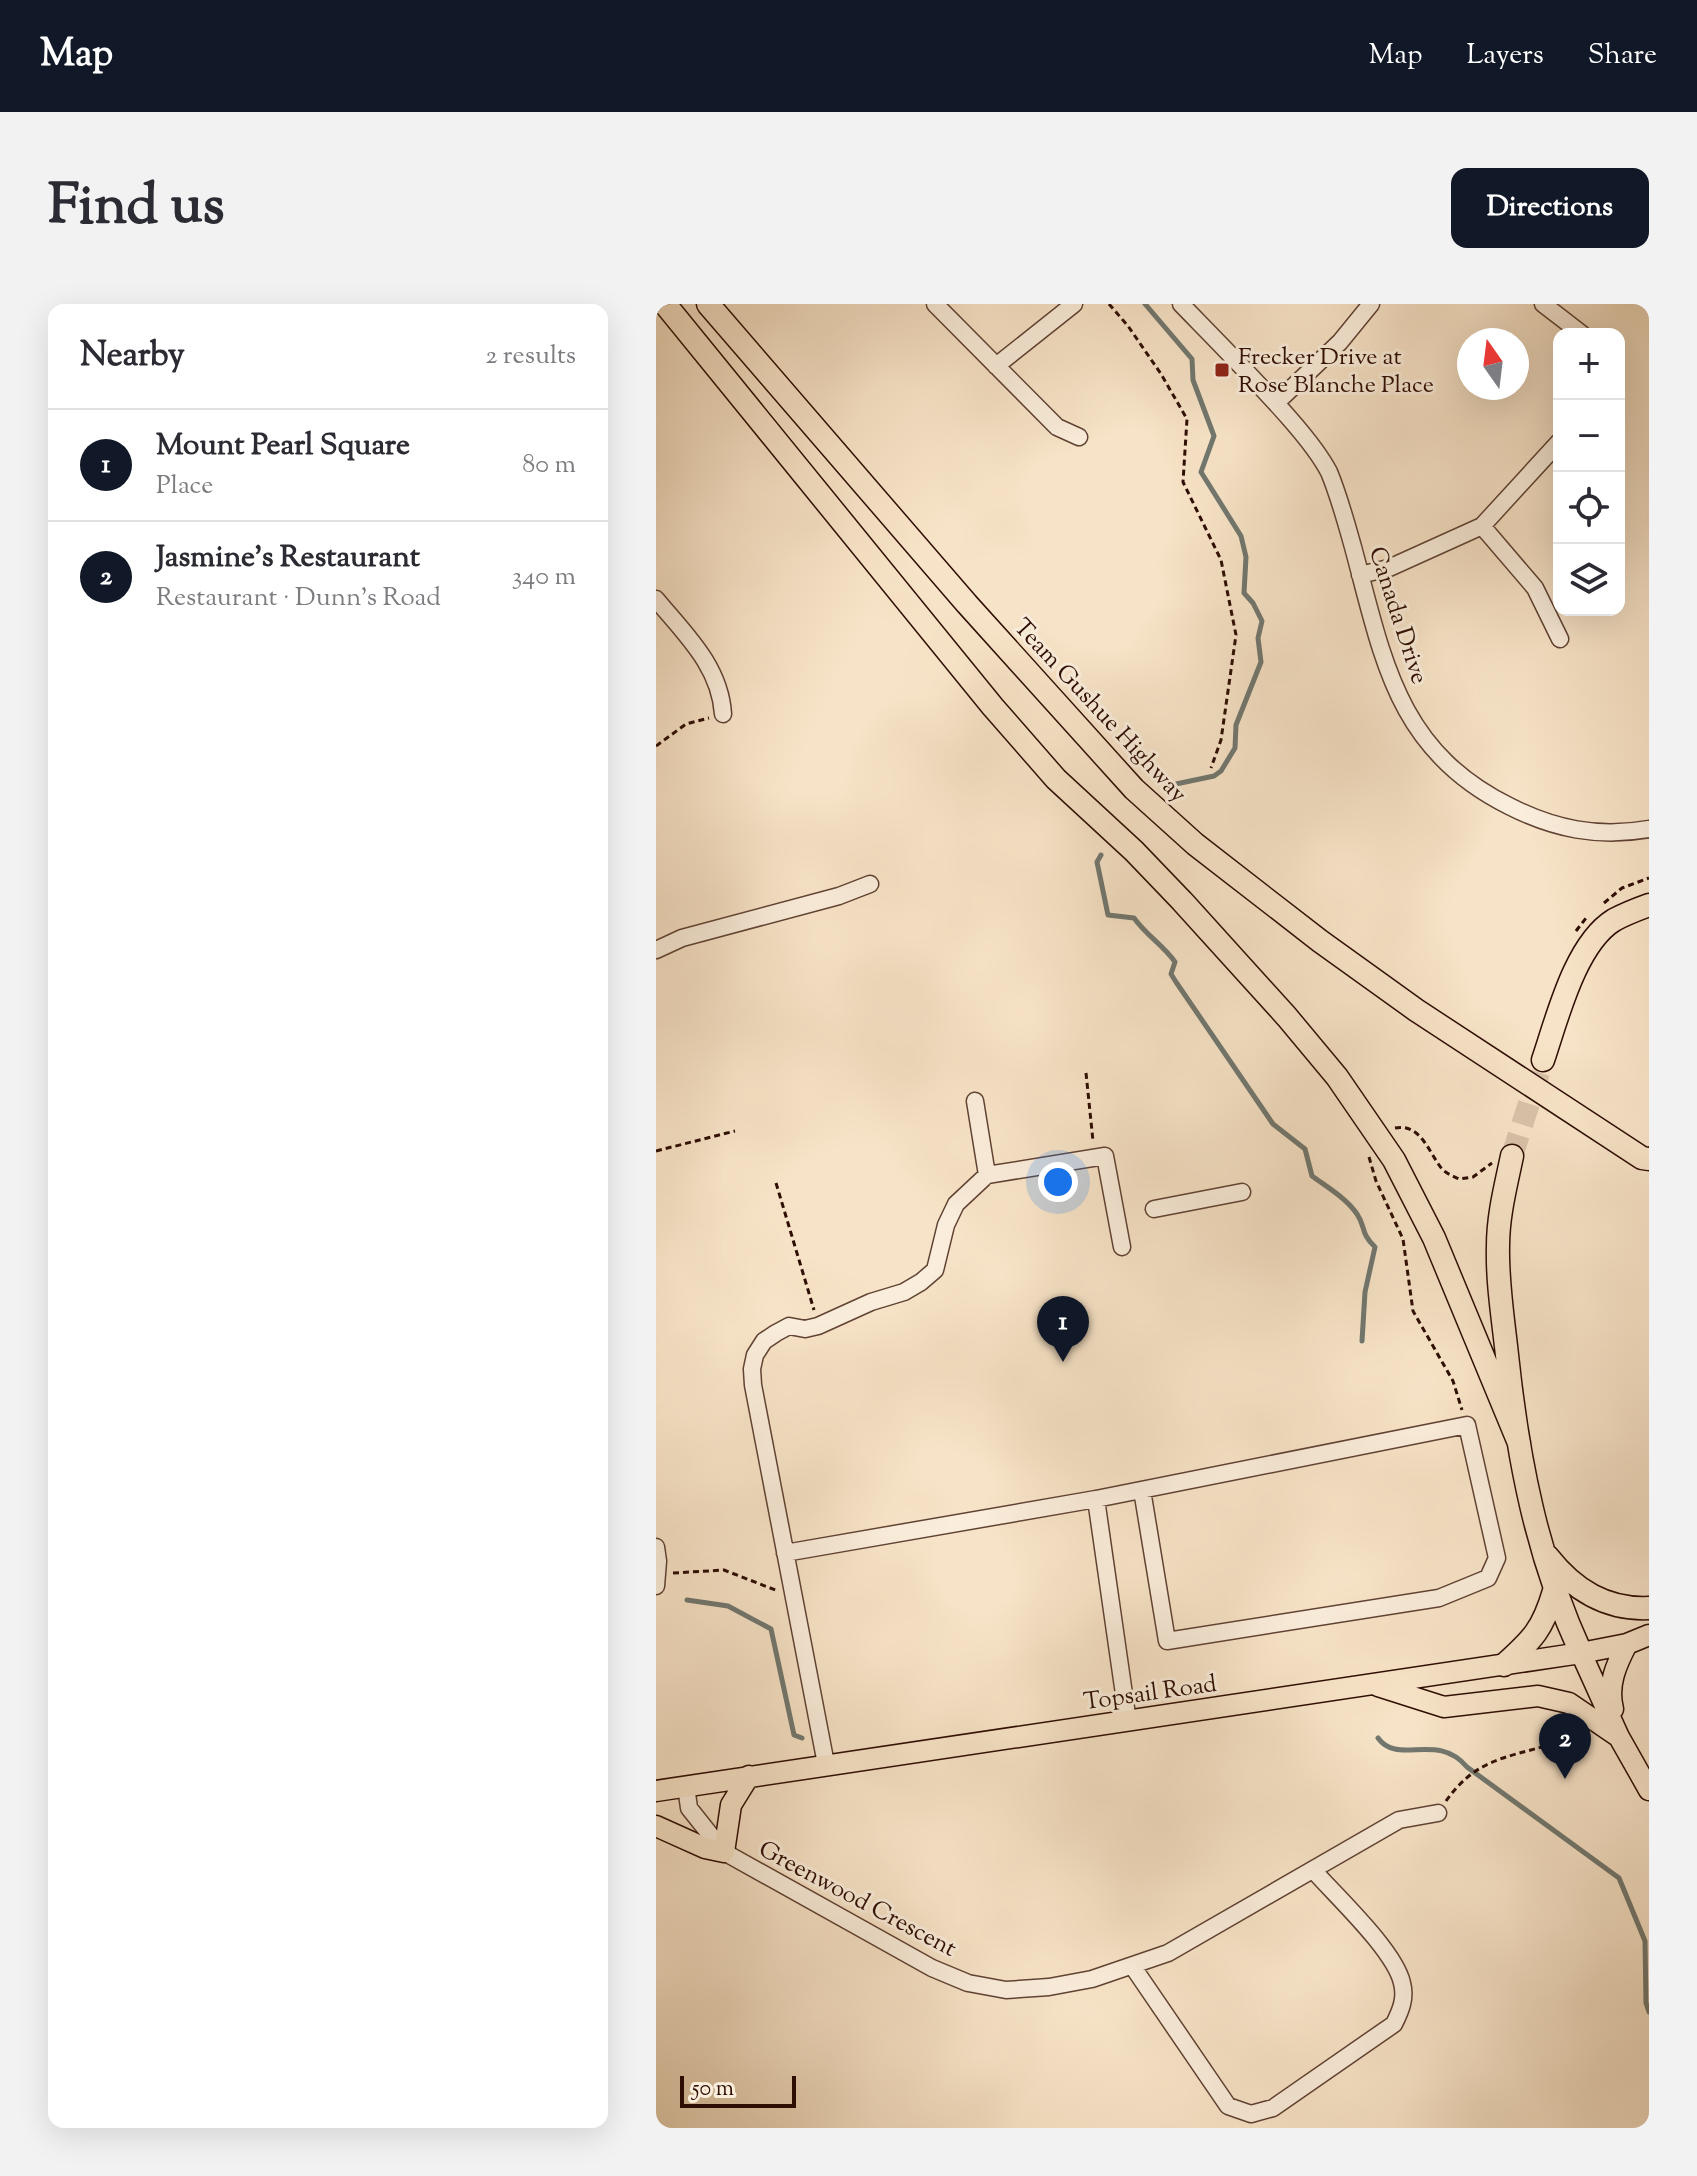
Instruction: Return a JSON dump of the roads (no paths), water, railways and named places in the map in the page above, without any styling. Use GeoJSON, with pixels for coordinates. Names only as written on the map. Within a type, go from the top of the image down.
{"type":"FeatureCollection","features":[{"type":"Feature","properties":{"kind":"highway"},"geometry":{"type":"LineString","coordinates":[[665,304],[993,707],[1056,779],[1134,851],[1287,1017],[1337,1077],[1394,1160],[1434,1238],[1519,1443]]}},
{"type":"Feature","properties":{"kind":"highway","name":"Team Gushue Highway"},"geometry":{"type":"LineString","coordinates":[[708,304],[904,532],[1134,789],[1195,844],[1320,941],[1416,1010],[1646,1158]]}},
{"type":"Feature","properties":{"kind":"highway"},"geometry":{"type":"LineString","coordinates":[[1543,1060],[1566,993],[1590,945],[1612,922],[1649,905]]}},
{"type":"Feature","properties":{"kind":"highway"},"geometry":{"type":"LineString","coordinates":[[1507,1156],[1498,1244],[1501,1308],[1519,1443],[1540,1547],[1554,1591],[1581,1653]]}},
{"type":"Feature","properties":{"kind":"highway"},"geometry":{"type":"LineString","coordinates":[[1540,1547],[1563,1576],[1583,1592],[1613,1605],[1649,1608]]}},
{"type":"Feature","properties":{"kind":"highway"},"geometry":{"type":"LineString","coordinates":[[1504,1665],[1534,1637],[1548,1615],[1554,1591]]}},
{"type":"Feature","properties":{"kind":"main road","name":"Topsail Road"},"geometry":{"type":"LineString","coordinates":[[656,1791],[1581,1653],[1627,1644],[1649,1635]]}},
{"type":"Feature","properties":{"kind":"main road"},"geometry":{"type":"LineString","coordinates":[[1619,1737],[1610,1699],[1612,1678],[1627,1644]]}},
{"type":"Feature","properties":{"kind":"main road"},"geometry":{"type":"LineString","coordinates":[[1581,1653],[1619,1737],[1649,1790]]}},
{"type":"Feature","properties":{"kind":"main road"},"geometry":{"type":"LineString","coordinates":[[1374,1685],[1444,1707],[1538,1696],[1569,1703],[1619,1737]]}},
{"type":"Feature","properties":{"kind":"main road"},"geometry":{"type":"LineString","coordinates":[[656,1826],[705,1848],[724,1852],[731,1805],[749,1776]]}},
{"type":"Feature","properties":{"kind":"street"},"geometry":{"type":"LineString","coordinates":[[935,304],[1057,427],[1079,437]]}},
{"type":"Feature","properties":{"kind":"street"},"geometry":{"type":"LineString","coordinates":[[996,366],[1074,304]]}},
{"type":"Feature","properties":{"kind":"street","name":"Canada Drive"},"geometry":{"type":"LineString","coordinates":[[1181,304],[1276,403],[1308,440],[1328,471],[1383,658],[1406,713],[1444,763],[1483,794],[1535,820],[1582,832],[1649,829]]}},
{"type":"Feature","properties":{"kind":"street"},"geometry":{"type":"LineString","coordinates":[[1276,403],[1340,342],[1371,304]]}},
{"type":"Feature","properties":{"kind":"street"},"geometry":{"type":"LineString","coordinates":[[1543,304],[1574,328]]}},
{"type":"Feature","properties":{"kind":"street"},"geometry":{"type":"LineString","coordinates":[[1360,575],[1389,568],[1482,526],[1553,449]]}},
{"type":"Feature","properties":{"kind":"street"},"geometry":{"type":"LineString","coordinates":[[1482,526],[1535,588],[1560,639]]}},
{"type":"Feature","properties":{"kind":"street"},"geometry":{"type":"LineString","coordinates":[[656,599],[709,665],[719,690],[723,714]]}},
{"type":"Feature","properties":{"kind":"street"},"geometry":{"type":"LineString","coordinates":[[656,950],[682,938],[839,896],[870,884]]}},
{"type":"Feature","properties":{"kind":"street"},"geometry":{"type":"LineString","coordinates":[[975,1101],[987,1175]]}},
{"type":"Feature","properties":{"kind":"street"},"geometry":{"type":"LineString","coordinates":[[826,1764],[752,1378],[755,1355],[764,1341],[789,1326],[805,1329],[818,1326],[871,1302],[904,1292],[921,1282],[935,1270],[946,1225],[956,1204],[987,1175],[1105,1156],[1122,1247]]}},
{"type":"Feature","properties":{"kind":"street"},"geometry":{"type":"LineString","coordinates":[[1154,1209],[1242,1192]]}},
{"type":"Feature","properties":{"kind":"street"},"geometry":{"type":"LineString","coordinates":[[785,1553],[1096,1499],[1467,1425],[1497,1558],[1488,1578],[1439,1598],[1167,1641],[1142,1490]]}},
{"type":"Feature","properties":{"kind":"street"},"geometry":{"type":"LineString","coordinates":[[1096,1499],[1128,1722]]}},
{"type":"Feature","properties":{"kind":"street"},"geometry":{"type":"LineString","coordinates":[[656,1547],[656,1586]]}},
{"type":"Feature","properties":{"kind":"street","name":"Greenwood Crescent"},"geometry":{"type":"LineString","coordinates":[[686,1786],[689,1808],[724,1852],[932,1968],[968,1983],[1006,1990],[1049,1987],[1092,1979],[1168,1953],[1399,1820],[1438,1813]]}},
{"type":"Feature","properties":{"kind":"street"},"geometry":{"type":"LineString","coordinates":[[1133,1967],[1228,2106],[1251,2114],[1273,2108],[1394,2024],[1403,2006],[1403,1985],[1396,1964],[1314,1871]]}},
{"type":"Feature","properties":{"kind":"waterway"},"geometry":{"type":"LineString","coordinates":[[1145,304],[1192,359],[1193,380],[1214,436],[1201,472],[1241,536],[1246,557],[1244,593],[1262,621],[1258,638],[1261,662],[1236,725],[1235,748],[1221,771],[1214,776],[1176,784]]}},
{"type":"Feature","properties":{"kind":"waterway"},"geometry":{"type":"LineString","coordinates":[[1101,855],[1097,862],[1108,915],[1134,918],[1175,962],[1171,974],[1273,1124],[1305,1149],[1312,1176],[1342,1198],[1360,1219],[1367,1238],[1375,1247],[1365,1292],[1362,1341]]}},
{"type":"Feature","properties":{"kind":"waterway"},"geometry":{"type":"LineString","coordinates":[[687,1600],[728,1606],[771,1629],[794,1735],[802,1738]]}},
{"type":"Feature","properties":{"kind":"waterway"},"geometry":{"type":"LineString","coordinates":[[1378,1738],[1386,1746],[1396,1749],[1431,1749],[1455,1757],[1619,1878],[1645,1941],[1646,2003],[1649,2012]]}},
{"type":"Feature","properties":{"kind":"tunnel"},"geometry":{"type":"LineString","coordinates":[[1512,1156],[1543,1060]]}},
{"type":"Feature","properties":{"kind":"place","name":"Frecker Drive at Rose Blanche Place"},"geometry":{"type":"Point","coordinates":[1222,370]}},
{"type":"Feature","properties":{"kind":"place","name":"Mount Pearl Square"},"geometry":{"type":"Point","coordinates":[1063,1362]}},
{"type":"Feature","properties":{"kind":"place","name":"Jasmine's Restaurant"},"geometry":{"type":"Point","coordinates":[1565,1779]}}]}
